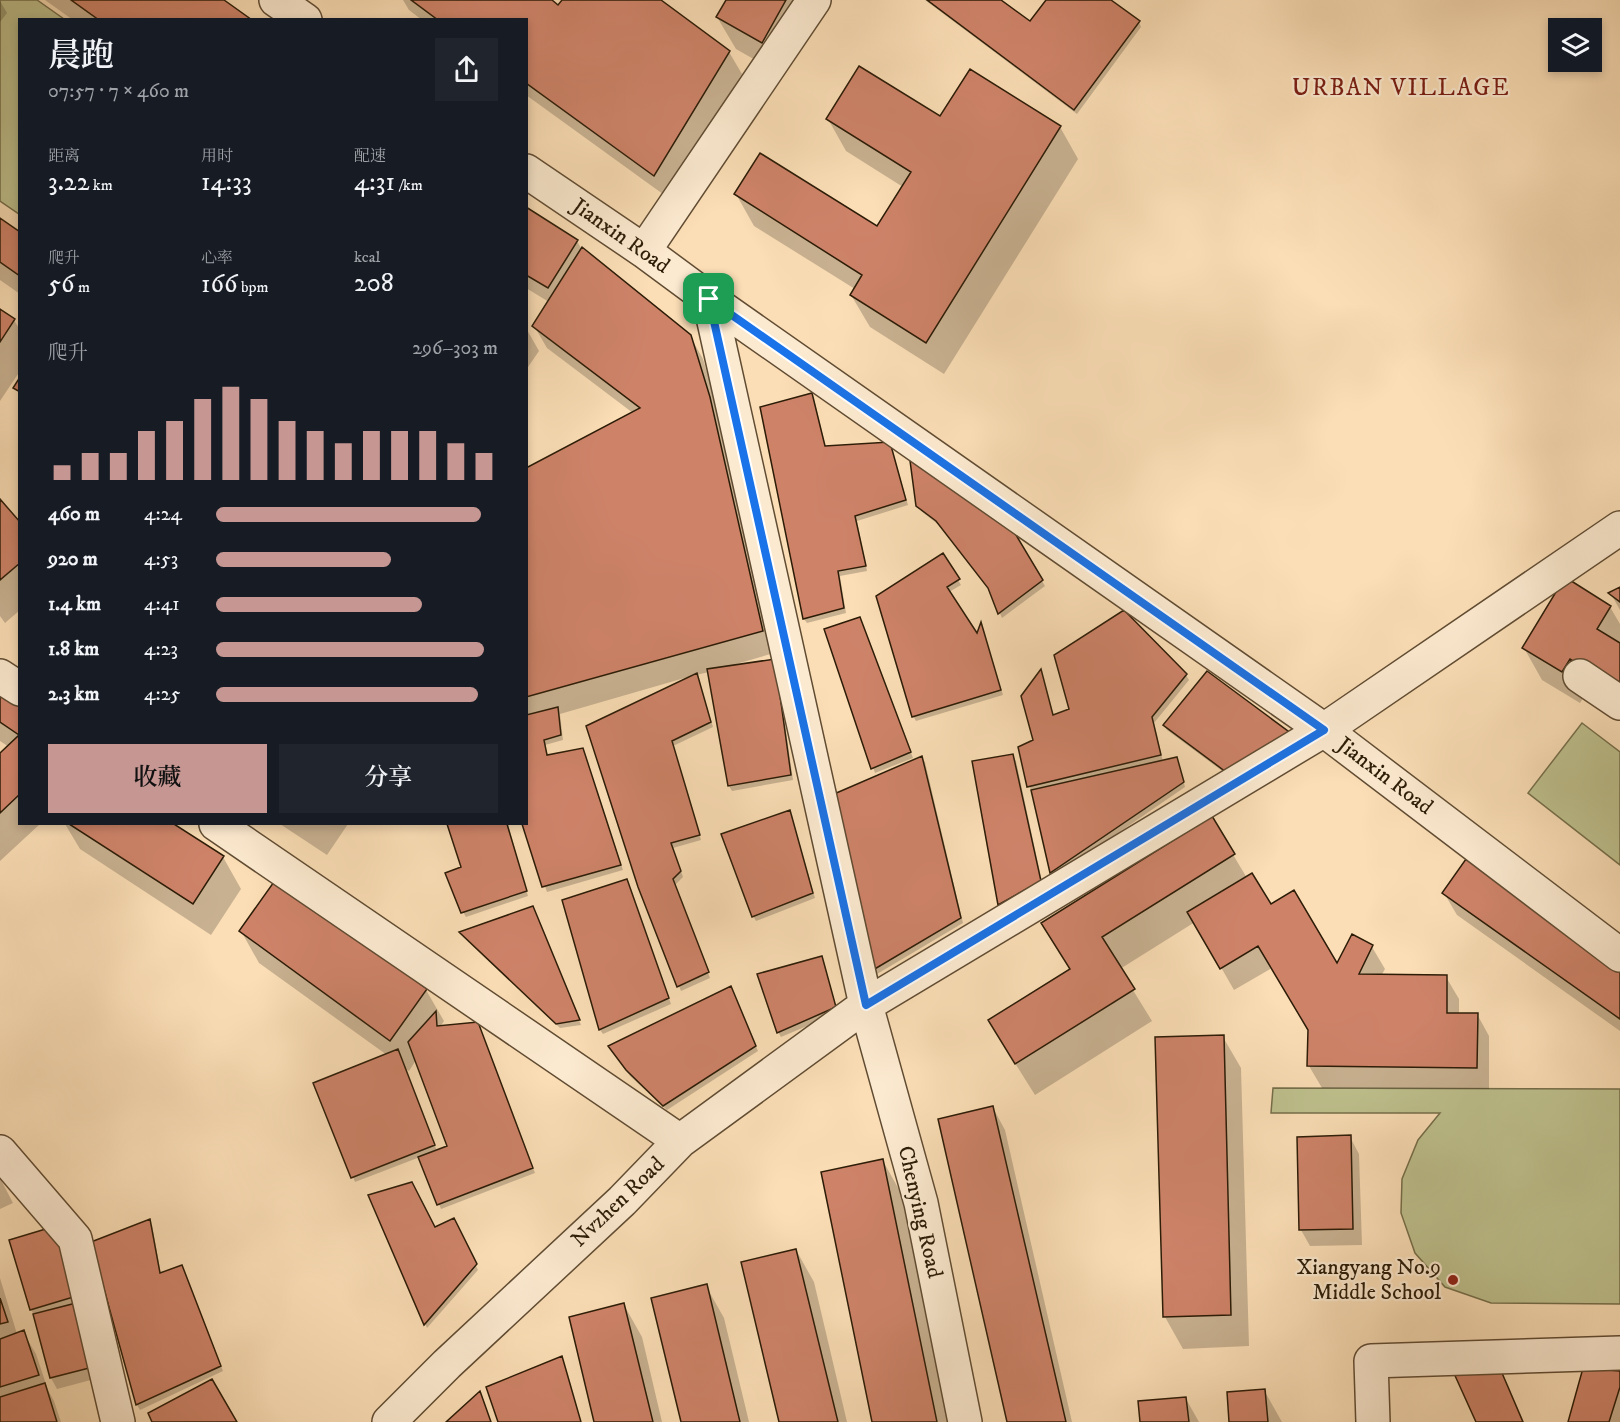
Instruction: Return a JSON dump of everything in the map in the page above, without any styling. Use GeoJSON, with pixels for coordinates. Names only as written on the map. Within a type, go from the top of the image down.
{"type":"FeatureCollection","features":[{"type":"Feature","properties":{"kind":"street"},"geometry":{"type":"LineString","coordinates":[[276,0],[302,18]]}},
{"type":"Feature","properties":{"kind":"street"},"geometry":{"type":"LineString","coordinates":[[644,251],[814,0]]}},
{"type":"Feature","properties":{"kind":"street","name":"Jianxin Road"},"geometry":{"type":"LineString","coordinates":[[528,172],[644,251],[709,299],[1324,730],[1620,955]]}},
{"type":"Feature","properties":{"kind":"street","name":"Chenying Road"},"geometry":{"type":"LineString","coordinates":[[709,299],[866,1005],[921,1203],[965,1422]]}},
{"type":"Feature","properties":{"kind":"street","name":"Nvzhen Road"},"geometry":{"type":"LineString","coordinates":[[389,1422],[447,1364],[622,1201],[680,1141],[866,1005],[1324,730],[1620,528]]}},
{"type":"Feature","properties":{"kind":"street"},"geometry":{"type":"LineString","coordinates":[[0,676],[18,688]]}},
{"type":"Feature","properties":{"kind":"street"},"geometry":{"type":"LineString","coordinates":[[1580,676],[1620,703]]}},
{"type":"Feature","properties":{"kind":"street"},"geometry":{"type":"LineString","coordinates":[[217,825],[680,1141]]}},
{"type":"Feature","properties":{"kind":"street"},"geometry":{"type":"LineString","coordinates":[[0,1152],[75,1239],[118,1422]]}},
{"type":"Feature","properties":{"kind":"street"},"geometry":{"type":"LineString","coordinates":[[1373,1422],[1371,1361],[1620,1353]]}},
{"type":"Feature","properties":{"kind":"green space"},"geometry":{"type":"Polygon","coordinates":[[[0,0],[37,0],[63,18],[18,18],[18,213],[0,201],[0,0]]]}},
{"type":"Feature","properties":{"kind":"green space"},"geometry":{"type":"Polygon","coordinates":[[[1582,723],[1620,752],[1620,865],[1528,793],[1582,723]]]}},
{"type":"Feature","properties":{"kind":"green space"},"geometry":{"type":"Polygon","coordinates":[[[1273,1088],[1620,1089],[1620,1304],[1491,1303],[1445,1287],[1415,1253],[1401,1213],[1402,1179],[1418,1140],[1440,1113],[1271,1113],[1273,1088]]]}},
{"type":"Feature","properties":{"kind":"building"},"geometry":{"type":"Polygon","coordinates":[[[71,0],[224,0],[249,18],[96,18],[71,0]]]}},
{"type":"Feature","properties":{"kind":"building"},"geometry":{"type":"Polygon","coordinates":[[[411,0],[552,0],[558,5],[562,0],[661,0],[730,51],[654,176],[528,84],[528,18],[435,18],[411,0]]]}},
{"type":"Feature","properties":{"kind":"building"},"geometry":{"type":"Polygon","coordinates":[[[726,0],[786,0],[762,43],[716,17],[726,0]]]}},
{"type":"Feature","properties":{"kind":"building"},"geometry":{"type":"Polygon","coordinates":[[[927,0],[1001,0],[1030,21],[1046,0],[1111,0],[1140,21],[1074,110],[927,0]]]}},
{"type":"Feature","properties":{"kind":"building"},"geometry":{"type":"Polygon","coordinates":[[[859,66],[940,116],[970,69],[1061,126],[926,343],[850,295],[862,275],[734,194],[760,153],[877,226],[911,172],[826,119],[859,66]]]}},
{"type":"Feature","properties":{"kind":"building"},"geometry":{"type":"Polygon","coordinates":[[[528,208],[578,240],[548,288],[528,276],[528,208]]]}},
{"type":"Feature","properties":{"kind":"building"},"geometry":{"type":"Polygon","coordinates":[[[0,218],[18,231],[18,275],[0,262],[0,218]]]}},
{"type":"Feature","properties":{"kind":"building"},"geometry":{"type":"Polygon","coordinates":[[[582,247],[691,335],[710,397],[763,631],[528,696],[528,467],[640,408],[532,326],[582,247]]]}},
{"type":"Feature","properties":{"kind":"building"},"geometry":{"type":"Polygon","coordinates":[[[0,309],[15,319],[0,342],[0,309]]]}},
{"type":"Feature","properties":{"kind":"building"},"geometry":{"type":"Polygon","coordinates":[[[18,380],[18,391],[13,388],[18,380]]]}},
{"type":"Feature","properties":{"kind":"building"},"geometry":{"type":"Polygon","coordinates":[[[812,393],[825,446],[890,442],[906,500],[855,516],[866,566],[838,571],[844,608],[803,619],[760,407],[812,393]]]}},
{"type":"Feature","properties":{"kind":"building"},"geometry":{"type":"Polygon","coordinates":[[[909,453],[1010,525],[1043,580],[998,614],[988,588],[936,521],[916,506],[909,453]]]}},
{"type":"Feature","properties":{"kind":"building"},"geometry":{"type":"Polygon","coordinates":[[[0,499],[18,520],[18,565],[0,580],[0,499]]]}},
{"type":"Feature","properties":{"kind":"building"},"geometry":{"type":"Polygon","coordinates":[[[943,553],[960,579],[947,587],[977,633],[981,622],[1001,690],[912,717],[876,596],[943,553]]]}},
{"type":"Feature","properties":{"kind":"building"},"geometry":{"type":"Polygon","coordinates":[[[1565,577],[1611,606],[1597,629],[1620,643],[1620,690],[1570,659],[1562,672],[1522,648],[1565,577]]]}},
{"type":"Feature","properties":{"kind":"building"},"geometry":{"type":"Polygon","coordinates":[[[1620,587],[1620,602],[1608,593],[1620,587]]]}},
{"type":"Feature","properties":{"kind":"building"},"geometry":{"type":"Polygon","coordinates":[[[1124,610],[1187,674],[1152,717],[1161,755],[1027,787],[1018,747],[1033,740],[1021,696],[1041,669],[1053,715],[1069,709],[1054,655],[1124,610]]]}},
{"type":"Feature","properties":{"kind":"building"},"geometry":{"type":"Polygon","coordinates":[[[860,617],[911,752],[871,769],[824,629],[860,617]]]}},
{"type":"Feature","properties":{"kind":"building"},"geometry":{"type":"Polygon","coordinates":[[[775,659],[791,775],[728,786],[707,669],[775,659]]]}},
{"type":"Feature","properties":{"kind":"building"},"geometry":{"type":"Polygon","coordinates":[[[1207,671],[1292,734],[1230,775],[1163,725],[1207,671]]]}},
{"type":"Feature","properties":{"kind":"building"},"geometry":{"type":"Polygon","coordinates":[[[697,673],[711,722],[672,741],[700,835],[671,843],[681,871],[673,879],[709,972],[677,987],[638,887],[586,726],[697,673]]]}},
{"type":"Feature","properties":{"kind":"building"},"geometry":{"type":"Polygon","coordinates":[[[0,691],[18,703],[18,734],[0,722],[0,691]]]}},
{"type":"Feature","properties":{"kind":"building"},"geometry":{"type":"Polygon","coordinates":[[[558,707],[561,735],[544,740],[547,755],[583,748],[621,865],[542,887],[522,825],[528,825],[528,714],[558,707]]]}},
{"type":"Feature","properties":{"kind":"building"},"geometry":{"type":"Polygon","coordinates":[[[18,736],[18,796],[0,813],[0,753],[18,736]]]}},
{"type":"Feature","properties":{"kind":"building"},"geometry":{"type":"Polygon","coordinates":[[[1013,754],[1041,881],[998,905],[972,761],[1013,754]]]}},
{"type":"Feature","properties":{"kind":"building"},"geometry":{"type":"Polygon","coordinates":[[[922,756],[961,918],[873,970],[834,794],[922,756]]]}},
{"type":"Feature","properties":{"kind":"building"},"geometry":{"type":"Polygon","coordinates":[[[1177,757],[1184,782],[1050,873],[1031,790],[1177,757]]]}},
{"type":"Feature","properties":{"kind":"building"},"geometry":{"type":"Polygon","coordinates":[[[790,810],[813,893],[752,917],[721,834],[790,810]]]}},
{"type":"Feature","properties":{"kind":"building"},"geometry":{"type":"Polygon","coordinates":[[[1212,816],[1235,854],[1102,937],[1135,989],[1015,1064],[988,1020],[1070,969],[1041,923],[1212,816]]]}},
{"type":"Feature","properties":{"kind":"building"},"geometry":{"type":"Polygon","coordinates":[[[71,825],[176,825],[224,856],[193,904],[71,825]]]}},
{"type":"Feature","properties":{"kind":"building"},"geometry":{"type":"Polygon","coordinates":[[[447,825],[507,825],[527,891],[461,913],[445,873],[461,867],[447,825]]]}},
{"type":"Feature","properties":{"kind":"building"},"geometry":{"type":"Polygon","coordinates":[[[1466,859],[1620,971],[1620,1019],[1442,893],[1466,859]]]}},
{"type":"Feature","properties":{"kind":"building"},"geometry":{"type":"Polygon","coordinates":[[[1252,873],[1271,904],[1294,890],[1337,963],[1352,934],[1373,945],[1359,974],[1447,975],[1447,1013],[1478,1013],[1477,1068],[1307,1066],[1308,1030],[1258,946],[1220,969],[1187,912],[1252,873]]]}},
{"type":"Feature","properties":{"kind":"building"},"geometry":{"type":"Polygon","coordinates":[[[276,879],[427,989],[390,1041],[239,931],[276,879]]]}},
{"type":"Feature","properties":{"kind":"building"},"geometry":{"type":"Polygon","coordinates":[[[627,879],[669,998],[599,1030],[562,900],[627,879]]]}},
{"type":"Feature","properties":{"kind":"building"},"geometry":{"type":"Polygon","coordinates":[[[533,906],[580,1020],[556,1024],[459,932],[533,906]]]}},
{"type":"Feature","properties":{"kind":"building"},"geometry":{"type":"Polygon","coordinates":[[[822,956],[836,1007],[777,1033],[757,974],[822,956]]]}},
{"type":"Feature","properties":{"kind":"building"},"geometry":{"type":"Polygon","coordinates":[[[731,986],[756,1046],[663,1106],[626,1070],[608,1046],[731,986]]]}},
{"type":"Feature","properties":{"kind":"building"},"geometry":{"type":"Polygon","coordinates":[[[436,1011],[437,1026],[478,1022],[533,1168],[437,1205],[418,1157],[447,1146],[408,1042],[436,1011]]]}},
{"type":"Feature","properties":{"kind":"building"},"geometry":{"type":"Polygon","coordinates":[[[1224,1035],[1231,1315],[1163,1317],[1155,1037],[1224,1035]]]}},
{"type":"Feature","properties":{"kind":"building"},"geometry":{"type":"Polygon","coordinates":[[[398,1049],[435,1145],[351,1178],[313,1083],[398,1049]]]}},
{"type":"Feature","properties":{"kind":"building"},"geometry":{"type":"Polygon","coordinates":[[[993,1106],[1066,1422],[1007,1422],[938,1119],[993,1106]]]}},
{"type":"Feature","properties":{"kind":"building"},"geometry":{"type":"Polygon","coordinates":[[[1351,1135],[1353,1229],[1299,1230],[1297,1137],[1351,1135]]]}},
{"type":"Feature","properties":{"kind":"building"},"geometry":{"type":"Polygon","coordinates":[[[883,1159],[937,1422],[872,1422],[821,1172],[883,1159]]]}},
{"type":"Feature","properties":{"kind":"building"},"geometry":{"type":"Polygon","coordinates":[[[412,1182],[435,1227],[454,1218],[477,1264],[424,1325],[368,1195],[412,1182]]]}},
{"type":"Feature","properties":{"kind":"building"},"geometry":{"type":"Polygon","coordinates":[[[150,1219],[160,1273],[182,1265],[221,1366],[136,1405],[91,1242],[150,1219]]]}},
{"type":"Feature","properties":{"kind":"building"},"geometry":{"type":"Polygon","coordinates":[[[59,1225],[80,1295],[30,1310],[9,1240],[59,1225]]]}},
{"type":"Feature","properties":{"kind":"building"},"geometry":{"type":"Polygon","coordinates":[[[796,1249],[838,1422],[779,1422],[741,1262],[796,1249]]]}},
{"type":"Feature","properties":{"kind":"building"},"geometry":{"type":"Polygon","coordinates":[[[707,1284],[740,1422],[681,1422],[651,1298],[707,1284]]]}},
{"type":"Feature","properties":{"kind":"building"},"geometry":{"type":"Polygon","coordinates":[[[0,1298],[8,1322],[0,1324],[0,1298]]]}},
{"type":"Feature","properties":{"kind":"building"},"geometry":{"type":"Polygon","coordinates":[[[84,1301],[101,1365],[50,1378],[33,1314],[84,1301]]]}},
{"type":"Feature","properties":{"kind":"building"},"geometry":{"type":"Polygon","coordinates":[[[624,1303],[653,1422],[594,1422],[569,1317],[624,1303]]]}},
{"type":"Feature","properties":{"kind":"building"},"geometry":{"type":"Polygon","coordinates":[[[24,1330],[39,1375],[0,1387],[0,1339],[24,1330]]]}},
{"type":"Feature","properties":{"kind":"building"},"geometry":{"type":"Polygon","coordinates":[[[562,1356],[581,1422],[498,1422],[486,1387],[562,1356]]]}},
{"type":"Feature","properties":{"kind":"building"},"geometry":{"type":"Polygon","coordinates":[[[1499,1366],[1523,1422],[1476,1422],[1452,1369],[1499,1366]]]}},
{"type":"Feature","properties":{"kind":"building"},"geometry":{"type":"Polygon","coordinates":[[[1583,1368],[1620,1371],[1620,1387],[1609,1422],[1568,1422],[1583,1368]]]}},
{"type":"Feature","properties":{"kind":"building"},"geometry":{"type":"Polygon","coordinates":[[[212,1379],[237,1422],[152,1422],[148,1413],[212,1379]]]}},
{"type":"Feature","properties":{"kind":"building"},"geometry":{"type":"Polygon","coordinates":[[[45,1383],[57,1422],[0,1422],[0,1397],[45,1383]]]}},
{"type":"Feature","properties":{"kind":"building"},"geometry":{"type":"Polygon","coordinates":[[[1265,1389],[1268,1422],[1229,1422],[1227,1392],[1265,1389]]]}},
{"type":"Feature","properties":{"kind":"building"},"geometry":{"type":"Polygon","coordinates":[[[480,1391],[491,1422],[446,1422],[480,1391]]]}},
{"type":"Feature","properties":{"kind":"building"},"geometry":{"type":"Polygon","coordinates":[[[1186,1397],[1189,1422],[1140,1422],[1138,1401],[1186,1397]]]}},
{"type":"Feature","properties":{"kind":"place","name":"Xiangyang No.9 Middle School"},"geometry":{"type":"Point","coordinates":[1453,1280]}},
{"type":"Feature","properties":{"kind":"district","name":"URBAN VILLAGE"},"geometry":{"type":"Point","coordinates":[1401,88]}},
{"type":"Feature","properties":{"kind":"route"},"geometry":{"type":"LineString","coordinates":[[709,299],[845,394],[1324,730],[866,1005],[709,299]]}}]}
